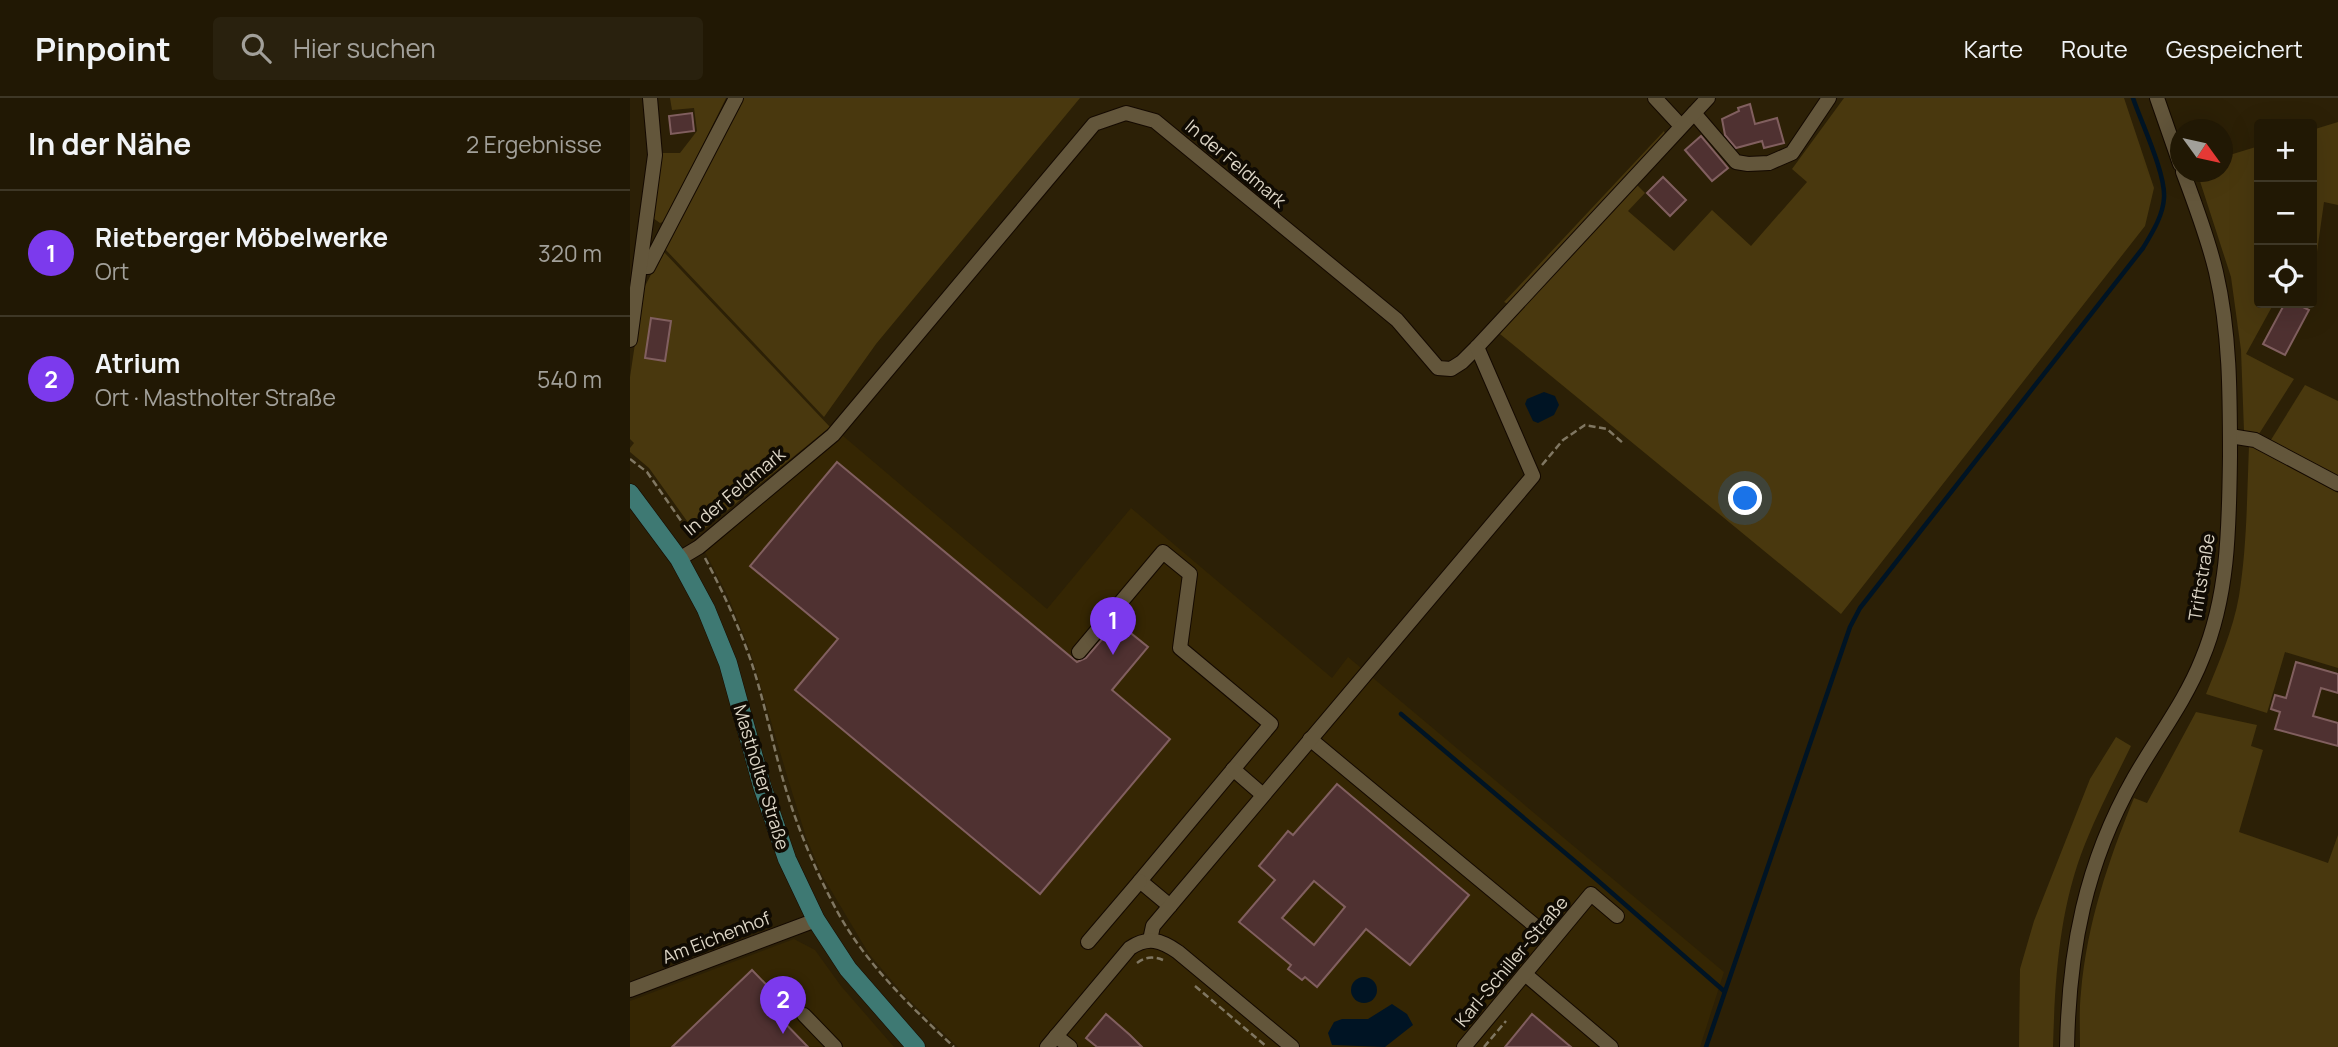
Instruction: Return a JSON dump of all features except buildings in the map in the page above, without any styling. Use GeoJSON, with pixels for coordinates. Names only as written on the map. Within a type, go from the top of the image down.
{"type":"FeatureCollection","features":[{"type":"Feature","properties":{"kind":"main road","name":"Mastholter Straße"},"geometry":{"type":"LineString","coordinates":[[630,493],[679,559],[706,609],[728,663],[766,799],[787,859],[816,920],[848,968],[916,1047]]}},
{"type":"Feature","properties":{"kind":"street"},"geometry":{"type":"LineString","coordinates":[[630,340],[655,155],[650,98]]}},
{"type":"Feature","properties":{"kind":"street"},"geometry":{"type":"LineString","coordinates":[[641,267],[648,267],[736,98]]}},
{"type":"Feature","properties":{"kind":"street"},"geometry":{"type":"LineString","coordinates":[[1656,98],[1682,126]]}},
{"type":"Feature","properties":{"kind":"street","name":"In der Feldmark"},"geometry":{"type":"LineString","coordinates":[[679,559],[699,547],[833,435],[1094,124],[1126,113],[1155,121],[1396,320],[1438,368],[1451,369],[1477,347],[1708,98]]}},
{"type":"Feature","properties":{"kind":"street"},"geometry":{"type":"LineString","coordinates":[[1694,113],[1737,162],[1769,163],[1792,153],[1829,98]]}},
{"type":"Feature","properties":{"kind":"street"},"geometry":{"type":"LineString","coordinates":[[2157,98],[2170,135]]}},
{"type":"Feature","properties":{"kind":"street","name":"Triftstraße"},"geometry":{"type":"LineString","coordinates":[[2067,1047],[2068,992],[2076,934],[2099,851],[2129,787],[2180,703],[2201,662],[2215,625],[2223,585],[2228,530],[2229,349],[2216,272],[2186,182]]}},
{"type":"Feature","properties":{"kind":"street"},"geometry":{"type":"LineString","coordinates":[[646,228],[666,232]]}},
{"type":"Feature","properties":{"kind":"street"},"geometry":{"type":"LineString","coordinates":[[1150,940],[1153,926],[1533,476],[1477,347]]}},
{"type":"Feature","properties":{"kind":"street"},"geometry":{"type":"LineString","coordinates":[[2230,436],[2255,440],[2338,484]]}},
{"type":"Feature","properties":{"kind":"street"},"geometry":{"type":"LineString","coordinates":[[1079,652],[1163,552],[1190,574],[1180,648],[1271,724],[1088,942]]}},
{"type":"Feature","properties":{"kind":"street"},"geometry":{"type":"LineString","coordinates":[[1310,739],[1539,929]]}},
{"type":"Feature","properties":{"kind":"street"},"geometry":{"type":"LineString","coordinates":[[1233,769],[1263,795]]}},
{"type":"Feature","properties":{"kind":"street"},"geometry":{"type":"LineString","coordinates":[[1140,881],[1170,906]]}},
{"type":"Feature","properties":{"kind":"street","name":"Karl-Schiller-Straße"},"geometry":{"type":"LineString","coordinates":[[1464,1047],[1591,894],[1618,916]]}},
{"type":"Feature","properties":{"kind":"street","name":"Am Eichenhof"},"geometry":{"type":"LineString","coordinates":[[630,990],[816,920]]}},
{"type":"Feature","properties":{"kind":"street"},"geometry":{"type":"LineString","coordinates":[[1070,1047],[1051,1042],[1130,948],[1139,942],[1150,940],[1162,941],[1178,952],[1283,1044]]}},
{"type":"Feature","properties":{"kind":"street"},"geometry":{"type":"LineString","coordinates":[[1525,974],[1611,1047]]}},
{"type":"Feature","properties":{"kind":"street"},"geometry":{"type":"LineString","coordinates":[[804,1015],[835,1047]]}},
{"type":"Feature","properties":{"kind":"path"},"geometry":{"type":"LineString","coordinates":[[1533,476],[1563,440],[1586,425],[1607,429],[1623,443]]}},
{"type":"Feature","properties":{"kind":"path"},"geometry":{"type":"LineString","coordinates":[[838,912],[867,956],[901,998],[954,1047]]}},
{"type":"Feature","properties":{"kind":"path"},"geometry":{"type":"LineString","coordinates":[[1130,971],[1144,958],[1165,960]]}},
{"type":"Feature","properties":{"kind":"path"},"geometry":{"type":"LineString","coordinates":[[1196,986],[1267,1047]]}},
{"type":"Feature","properties":{"kind":"shaded area"},"geometry":{"type":"Polygon","coordinates":[[[670,98],[726,98],[665,221],[660,223],[653,218],[661,153],[680,153],[697,131],[694,108],[672,110],[670,98]]]}},
{"type":"Feature","properties":{"kind":"shaded area"},"geometry":{"type":"Polygon","coordinates":[[[743,98],[1080,98],[876,344],[824,417],[665,249],[743,98]]]}},
{"type":"Feature","properties":{"kind":"shaded area"},"geometry":{"type":"Polygon","coordinates":[[[1844,98],[2124,98],[2154,188],[2145,226],[1841,614],[1500,334],[1512,317],[1637,185],[1645,193],[1628,211],[1674,251],[1712,210],[1751,246],[1807,182],[1792,169],[1844,98]]]}},
{"type":"Feature","properties":{"kind":"shaded area"},"geometry":{"type":"Polygon","coordinates":[[[2338,122],[2338,205],[2324,202],[2317,252],[2317,182],[2317,128],[2338,122]]]}},
{"type":"Feature","properties":{"kind":"shaded area"},"geometry":{"type":"Polygon","coordinates":[[[1664,131],[1666,136],[1510,305],[1504,302],[1664,131]]]}},
{"type":"Feature","properties":{"kind":"shaded area"},"geometry":{"type":"Polygon","coordinates":[[[2254,148],[2254,308],[2271,308],[2246,354],[2294,379],[2257,437],[2244,431],[2241,350],[2231,277],[2200,182],[2233,182],[2233,154],[2254,148]]]}},
{"type":"Feature","properties":{"kind":"shaded area"},"geometry":{"type":"Polygon","coordinates":[[[663,251],[830,427],[697,535],[649,468],[630,452],[634,443],[630,439],[630,377],[643,290],[663,251]]]}},
{"type":"Feature","properties":{"kind":"shaded area"},"geometry":{"type":"Polygon","coordinates":[[[2305,385],[2338,401],[2338,478],[2269,443],[2305,385]]]}},
{"type":"Feature","properties":{"kind":"shaded area"},"geometry":{"type":"Polygon","coordinates":[[[842,435],[1047,609],[1131,508],[1332,678],[1348,657],[1724,972],[1700,1047],[958,1047],[905,996],[869,954],[822,875],[806,837],[750,650],[728,596],[704,550],[842,435]]]}},
{"type":"Feature","properties":{"kind":"shaded area"},"geometry":{"type":"Polygon","coordinates":[[[2249,445],[2338,493],[2338,668],[2285,652],[2267,713],[2206,694],[2221,658],[2239,596],[2245,540],[2249,445]]]}},
{"type":"Feature","properties":{"kind":"shaded area"},"geometry":{"type":"Polygon","coordinates":[[[2196,712],[2257,725],[2251,746],[2263,750],[2239,832],[2328,863],[2338,835],[2338,1047],[2080,1047],[2080,999],[2088,942],[2116,845],[2134,798],[2147,803],[2196,712]]]}},
{"type":"Feature","properties":{"kind":"shaded area"},"geometry":{"type":"Polygon","coordinates":[[[2116,737],[2131,746],[2090,832],[2069,893],[2057,970],[2053,1047],[2019,1047],[2020,969],[2034,921],[2090,779],[2116,737]]]}},
{"type":"Feature","properties":{"kind":"shaded area"},"geometry":{"type":"Polygon","coordinates":[[[794,939],[815,950],[841,986],[894,1047],[630,1047],[630,1001],[794,939]]]}},
{"type":"Feature","properties":{"kind":"water"},"geometry":{"type":"Polygon","coordinates":[[[1544,392],[1555,396],[1559,405],[1554,415],[1538,423],[1533,421],[1525,404],[1527,399],[1544,392]]]}},
{"type":"Feature","properties":{"kind":"water"},"geometry":{"type":"Polygon","coordinates":[[[1364,977],[1373,981],[1377,990],[1373,999],[1364,1003],[1355,999],[1351,990],[1355,981],[1364,977]]]}},
{"type":"Feature","properties":{"kind":"water"},"geometry":{"type":"Polygon","coordinates":[[[1392,1004],[1407,1014],[1413,1025],[1385,1047],[1332,1045],[1328,1033],[1334,1022],[1342,1019],[1368,1019],[1392,1004]]]}},
{"type":"Feature","properties":{"kind":"waterway"},"geometry":{"type":"LineString","coordinates":[[1706,1047],[1850,627],[1860,608],[2143,248],[2162,211],[2164,188],[2161,176],[2133,98]]}},
{"type":"Feature","properties":{"kind":"waterway"},"geometry":{"type":"LineString","coordinates":[[1401,714],[1724,991]]}},
{"type":"Feature","properties":{"kind":"place","name":"Rietberger Möbelwerke"},"geometry":{"type":"Point","coordinates":[1113,655]}},
{"type":"Feature","properties":{"kind":"place","name":"Atrium"},"geometry":{"type":"Point","coordinates":[783,1034]}}]}
